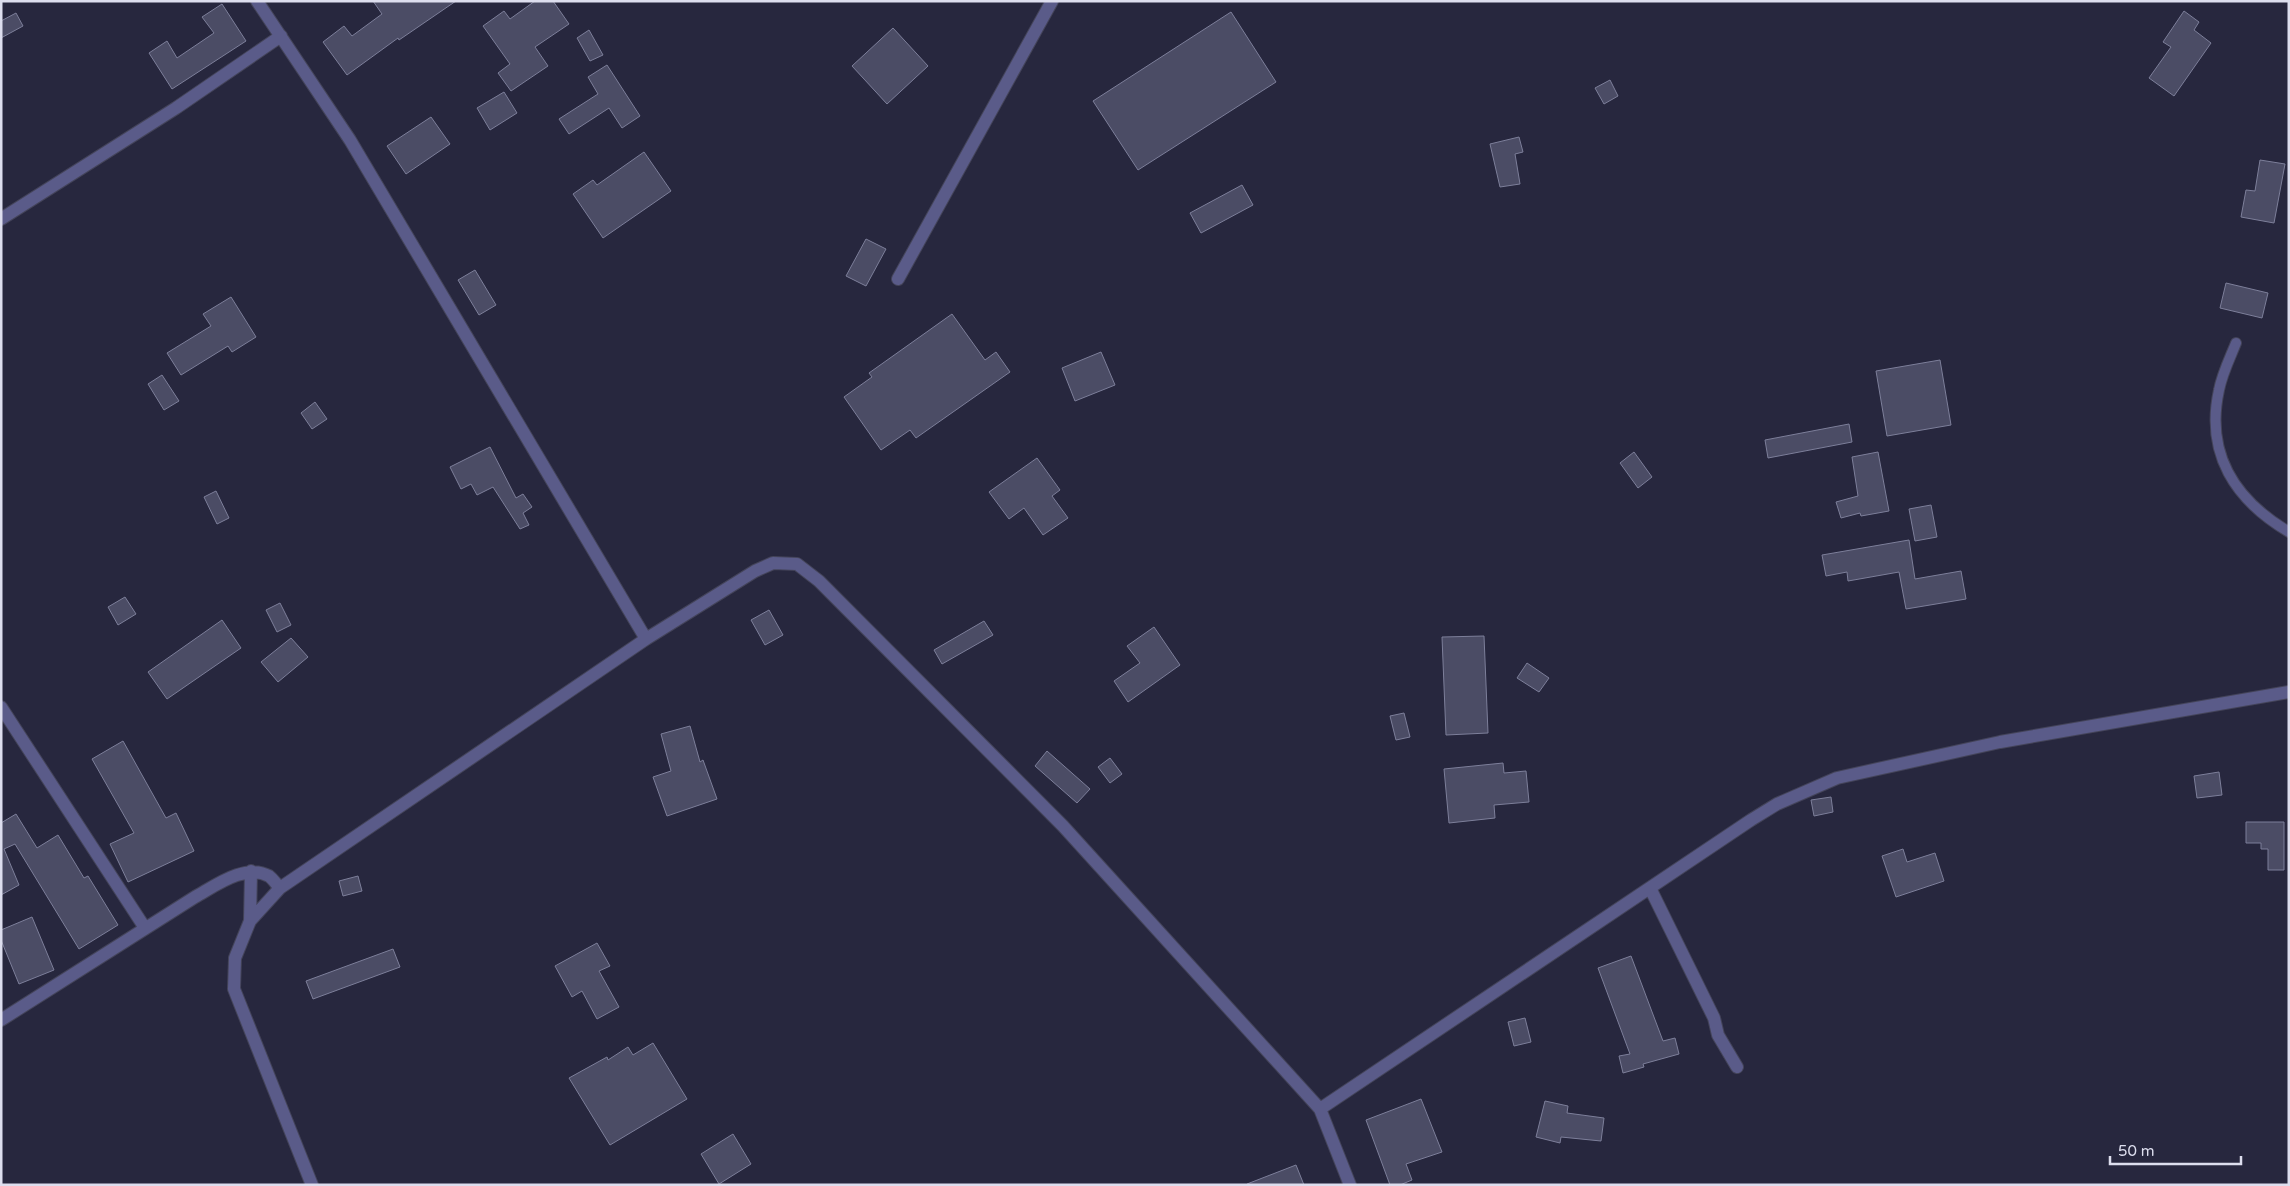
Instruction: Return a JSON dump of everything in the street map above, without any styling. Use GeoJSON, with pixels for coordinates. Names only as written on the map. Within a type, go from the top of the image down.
{"type":"FeatureCollection","features":[{"type":"Feature","properties":{"kind":"street"},"geometry":{"type":"LineString","coordinates":[[257,1],[350,140],[646,639]]}},
{"type":"Feature","properties":{"kind":"street"},"geometry":{"type":"LineString","coordinates":[[898,279],[1052,1]]}},
{"type":"Feature","properties":{"kind":"street"},"geometry":{"type":"LineString","coordinates":[[1,219],[176,108],[281,36]]}},
{"type":"Feature","properties":{"kind":"street"},"geometry":{"type":"LineString","coordinates":[[312,1185],[234,989],[235,958],[250,921],[280,888],[646,639],[755,571],[773,564],[797,564],[819,581],[1063,826],[1320,1109],[1350,1185]]}},
{"type":"Feature","properties":{"kind":"street"},"geometry":{"type":"LineString","coordinates":[[1320,1109],[1777,804],[1837,778],[2000,742],[2289,692]]}},
{"type":"Feature","properties":{"kind":"street"},"geometry":{"type":"LineString","coordinates":[[1,707],[145,928]]}},
{"type":"Feature","properties":{"kind":"street"},"geometry":{"type":"LineString","coordinates":[[1,1020],[145,928],[227,879],[250,871],[269,876],[280,888]]}},
{"type":"Feature","properties":{"kind":"street"},"geometry":{"type":"LineString","coordinates":[[250,871],[250,921]]}},
{"type":"Feature","properties":{"kind":"street"},"geometry":{"type":"LineString","coordinates":[[1650,888],[1714,1018],[1718,1035],[1737,1067]]}},
{"type":"Feature","properties":{"kind":"lane"},"geometry":{"type":"LineString","coordinates":[[2236,342],[2219,389],[2216,433],[2221,457],[2229,478],[2246,499],[2268,518],[2289,532]]}},
{"type":"Feature","properties":{"kind":"building"},"geometry":{"type":"Polygon","coordinates":[[[373,1],[456,1],[399,40],[398,38],[347,75],[323,42],[344,26],[352,36],[382,14],[373,1]]]}},
{"type":"Feature","properties":{"kind":"building"},"geometry":{"type":"Polygon","coordinates":[[[535,1],[553,1],[569,24],[535,47],[548,66],[511,91],[498,73],[510,64],[483,26],[504,11],[510,19],[535,1]]]}},
{"type":"Feature","properties":{"kind":"building"},"geometry":{"type":"Polygon","coordinates":[[[222,4],[246,41],[172,89],[149,53],[167,41],[177,58],[214,33],[202,17],[222,4]]]}},
{"type":"Feature","properties":{"kind":"building"},"geometry":{"type":"Polygon","coordinates":[[[2184,11],[2199,22],[2194,30],[2211,43],[2174,96],[2149,78],[2171,47],[2163,42],[2184,11]]]}},
{"type":"Feature","properties":{"kind":"building"},"geometry":{"type":"Polygon","coordinates":[[[1231,12],[1276,82],[1138,170],[1093,101],[1231,12]]]}},
{"type":"Feature","properties":{"kind":"building"},"geometry":{"type":"Polygon","coordinates":[[[16,13],[23,26],[1,38],[1,21],[16,13]]]}},
{"type":"Feature","properties":{"kind":"building"},"geometry":{"type":"Polygon","coordinates":[[[893,28],[928,66],[887,104],[852,66],[893,28]]]}},
{"type":"Feature","properties":{"kind":"building"},"geometry":{"type":"Polygon","coordinates":[[[589,30],[603,55],[590,61],[577,38],[589,30]]]}},
{"type":"Feature","properties":{"kind":"building"},"geometry":{"type":"Polygon","coordinates":[[[607,65],[640,116],[622,128],[609,108],[569,134],[559,119],[598,94],[588,77],[607,65]]]}},
{"type":"Feature","properties":{"kind":"building"},"geometry":{"type":"Polygon","coordinates":[[[1610,80],[1618,96],[1604,104],[1595,88],[1610,80]]]}},
{"type":"Feature","properties":{"kind":"building"},"geometry":{"type":"Polygon","coordinates":[[[504,92],[517,113],[490,130],[477,108],[504,92]]]}},
{"type":"Feature","properties":{"kind":"building"},"geometry":{"type":"Polygon","coordinates":[[[431,117],[450,144],[406,174],[387,146],[431,117]]]}},
{"type":"Feature","properties":{"kind":"building"},"geometry":{"type":"Polygon","coordinates":[[[1519,137],[1523,152],[1515,154],[1520,184],[1500,187],[1490,144],[1519,137]]]}},
{"type":"Feature","properties":{"kind":"building"},"geometry":{"type":"Polygon","coordinates":[[[644,152],[671,191],[603,238],[573,194],[593,180],[597,185],[644,152]]]}},
{"type":"Feature","properties":{"kind":"building"},"geometry":{"type":"Polygon","coordinates":[[[2260,160],[2285,164],[2274,223],[2241,217],[2246,190],[2255,191],[2260,160]]]}},
{"type":"Feature","properties":{"kind":"building"},"geometry":{"type":"Polygon","coordinates":[[[1242,185],[1253,205],[1201,233],[1190,213],[1242,185]]]}},
{"type":"Feature","properties":{"kind":"building"},"geometry":{"type":"Polygon","coordinates":[[[866,239],[886,249],[866,286],[846,276],[866,239]]]}},
{"type":"Feature","properties":{"kind":"building"},"geometry":{"type":"Polygon","coordinates":[[[475,270],[496,305],[479,315],[458,280],[475,270]]]}},
{"type":"Feature","properties":{"kind":"building"},"geometry":{"type":"Polygon","coordinates":[[[2226,283],[2268,293],[2262,318],[2220,308],[2226,283]]]}},
{"type":"Feature","properties":{"kind":"building"},"geometry":{"type":"Polygon","coordinates":[[[231,297],[256,337],[232,352],[228,346],[181,375],[167,353],[211,326],[203,314],[231,297]]]}},
{"type":"Feature","properties":{"kind":"building"},"geometry":{"type":"Polygon","coordinates":[[[952,314],[985,360],[996,352],[1010,372],[916,438],[910,430],[881,450],[844,397],[872,377],[869,373],[952,314]]]}},
{"type":"Feature","properties":{"kind":"building"},"geometry":{"type":"Polygon","coordinates":[[[1101,352],[1115,385],[1075,401],[1062,368],[1101,352]]]}},
{"type":"Feature","properties":{"kind":"building"},"geometry":{"type":"Polygon","coordinates":[[[1940,360],[1951,425],[1887,436],[1876,371],[1940,360]]]}},
{"type":"Feature","properties":{"kind":"building"},"geometry":{"type":"Polygon","coordinates":[[[162,375],[179,401],[164,410],[148,384],[162,375]]]}},
{"type":"Feature","properties":{"kind":"building"},"geometry":{"type":"Polygon","coordinates":[[[315,402],[327,419],[312,429],[301,413],[315,402]]]}},
{"type":"Feature","properties":{"kind":"building"},"geometry":{"type":"Polygon","coordinates":[[[1849,424],[1852,442],[1768,458],[1765,440],[1849,424]]]}},
{"type":"Feature","properties":{"kind":"building"},"geometry":{"type":"Polygon","coordinates":[[[490,447],[516,498],[523,494],[532,507],[523,513],[529,525],[520,529],[493,487],[477,495],[471,484],[461,489],[450,467],[490,447]]]}},
{"type":"Feature","properties":{"kind":"building"},"geometry":{"type":"Polygon","coordinates":[[[1634,452],[1652,477],[1638,488],[1620,463],[1634,452]]]}},
{"type":"Feature","properties":{"kind":"building"},"geometry":{"type":"Polygon","coordinates":[[[1878,452],[1889,511],[1861,516],[1860,513],[1841,518],[1836,502],[1858,496],[1852,457],[1878,452]]]}},
{"type":"Feature","properties":{"kind":"building"},"geometry":{"type":"Polygon","coordinates":[[[1037,458],[1060,490],[1052,496],[1068,518],[1043,535],[1024,508],[1009,519],[989,492],[1037,458]]]}},
{"type":"Feature","properties":{"kind":"building"},"geometry":{"type":"Polygon","coordinates":[[[216,491],[229,518],[217,524],[204,497],[216,491]]]}},
{"type":"Feature","properties":{"kind":"building"},"geometry":{"type":"Polygon","coordinates":[[[1931,505],[1937,537],[1915,541],[1909,509],[1931,505]]]}},
{"type":"Feature","properties":{"kind":"building"},"geometry":{"type":"Polygon","coordinates":[[[1909,540],[1915,579],[1961,571],[1966,599],[1906,609],[1899,572],[1848,581],[1847,572],[1826,576],[1822,555],[1909,540]]]}},
{"type":"Feature","properties":{"kind":"building"},"geometry":{"type":"Polygon","coordinates":[[[125,597],[136,614],[118,625],[108,607],[125,597]]]}},
{"type":"Feature","properties":{"kind":"building"},"geometry":{"type":"Polygon","coordinates":[[[280,603],[291,625],[277,632],[266,610],[280,603]]]}},
{"type":"Feature","properties":{"kind":"building"},"geometry":{"type":"Polygon","coordinates":[[[769,610],[783,635],[765,645],[751,620],[769,610]]]}},
{"type":"Feature","properties":{"kind":"building"},"geometry":{"type":"Polygon","coordinates":[[[222,620],[241,648],[167,699],[148,672],[222,620]]]}},
{"type":"Feature","properties":{"kind":"building"},"geometry":{"type":"Polygon","coordinates":[[[984,621],[993,635],[942,664],[934,650],[984,621]]]}},
{"type":"Feature","properties":{"kind":"building"},"geometry":{"type":"Polygon","coordinates":[[[1154,627],[1180,665],[1128,702],[1114,681],[1140,663],[1127,646],[1154,627]]]}},
{"type":"Feature","properties":{"kind":"building"},"geometry":{"type":"Polygon","coordinates":[[[1484,636],[1488,733],[1446,735],[1442,637],[1484,636]]]}},
{"type":"Feature","properties":{"kind":"building"},"geometry":{"type":"Polygon","coordinates":[[[291,638],[308,657],[278,682],[261,662],[291,638]]]}},
{"type":"Feature","properties":{"kind":"building"},"geometry":{"type":"Polygon","coordinates":[[[1527,663],[1549,678],[1539,692],[1517,678],[1527,663]]]}},
{"type":"Feature","properties":{"kind":"building"},"geometry":{"type":"Polygon","coordinates":[[[1404,713],[1410,737],[1396,740],[1390,716],[1404,713]]]}},
{"type":"Feature","properties":{"kind":"building"},"geometry":{"type":"Polygon","coordinates":[[[690,726],[700,762],[703,760],[717,799],[667,816],[653,777],[671,771],[661,734],[690,726]]]}},
{"type":"Feature","properties":{"kind":"building"},"geometry":{"type":"Polygon","coordinates":[[[123,741],[166,818],[176,813],[194,851],[128,882],[110,844],[134,833],[92,759],[123,741]]]}},
{"type":"Feature","properties":{"kind":"building"},"geometry":{"type":"Polygon","coordinates":[[[1047,751],[1090,789],[1077,803],[1035,766],[1047,751]]]}},
{"type":"Feature","properties":{"kind":"building"},"geometry":{"type":"Polygon","coordinates":[[[1110,758],[1122,774],[1110,783],[1098,767],[1110,758]]]}},
{"type":"Feature","properties":{"kind":"building"},"geometry":{"type":"Polygon","coordinates":[[[1503,763],[1504,773],[1526,771],[1529,802],[1494,805],[1495,818],[1449,823],[1444,769],[1503,763]]]}},
{"type":"Feature","properties":{"kind":"building"},"geometry":{"type":"Polygon","coordinates":[[[2219,772],[2222,795],[2197,798],[2194,776],[2219,772]]]}},
{"type":"Feature","properties":{"kind":"building"},"geometry":{"type":"Polygon","coordinates":[[[1831,797],[1833,812],[1814,816],[1811,800],[1831,797]]]}},
{"type":"Feature","properties":{"kind":"building"},"geometry":{"type":"Polygon","coordinates":[[[16,814],[37,848],[58,835],[84,878],[88,876],[118,925],[79,949],[15,844],[4,849],[19,885],[1,895],[1,823],[16,814]]]}},
{"type":"Feature","properties":{"kind":"building"},"geometry":{"type":"Polygon","coordinates":[[[2246,822],[2284,822],[2284,870],[2268,870],[2268,849],[2261,849],[2261,843],[2246,843],[2246,822]]]}},
{"type":"Feature","properties":{"kind":"building"},"geometry":{"type":"Polygon","coordinates":[[[1903,849],[1907,862],[1935,853],[1944,881],[1896,897],[1882,856],[1903,849]]]}},
{"type":"Feature","properties":{"kind":"building"},"geometry":{"type":"Polygon","coordinates":[[[358,876],[362,891],[343,896],[339,881],[358,876]]]}},
{"type":"Feature","properties":{"kind":"building"},"geometry":{"type":"Polygon","coordinates":[[[32,917],[54,970],[19,984],[1,940],[1,930],[32,917]]]}},
{"type":"Feature","properties":{"kind":"building"},"geometry":{"type":"Polygon","coordinates":[[[597,943],[610,966],[599,971],[619,1007],[597,1019],[582,991],[572,997],[555,966],[597,943]]]}},
{"type":"Feature","properties":{"kind":"building"},"geometry":{"type":"Polygon","coordinates":[[[393,949],[400,967],[313,999],[306,981],[393,949]]]}},
{"type":"Feature","properties":{"kind":"building"},"geometry":{"type":"Polygon","coordinates":[[[1631,956],[1663,1041],[1675,1038],[1679,1054],[1643,1064],[1644,1067],[1623,1073],[1619,1056],[1630,1054],[1598,968],[1631,956]]]}},
{"type":"Feature","properties":{"kind":"building"},"geometry":{"type":"Polygon","coordinates":[[[1525,1018],[1531,1042],[1514,1046],[1508,1022],[1525,1018]]]}},
{"type":"Feature","properties":{"kind":"building"},"geometry":{"type":"Polygon","coordinates":[[[653,1043],[687,1099],[610,1145],[569,1078],[607,1057],[608,1060],[628,1047],[633,1055],[653,1043]]]}},
{"type":"Feature","properties":{"kind":"building"},"geometry":{"type":"Polygon","coordinates":[[[1421,1099],[1442,1152],[1406,1164],[1412,1180],[1400,1185],[1390,1185],[1366,1120],[1421,1099]]]}},
{"type":"Feature","properties":{"kind":"building"},"geometry":{"type":"Polygon","coordinates":[[[1545,1101],[1568,1106],[1567,1113],[1604,1118],[1601,1141],[1561,1137],[1560,1143],[1536,1137],[1545,1101]]]}},
{"type":"Feature","properties":{"kind":"building"},"geometry":{"type":"Polygon","coordinates":[[[733,1134],[751,1164],[719,1184],[701,1154],[733,1134]]]}},
{"type":"Feature","properties":{"kind":"building"},"geometry":{"type":"Polygon","coordinates":[[[1296,1165],[1304,1185],[1247,1185],[1247,1184],[1296,1165]]]}}]}
